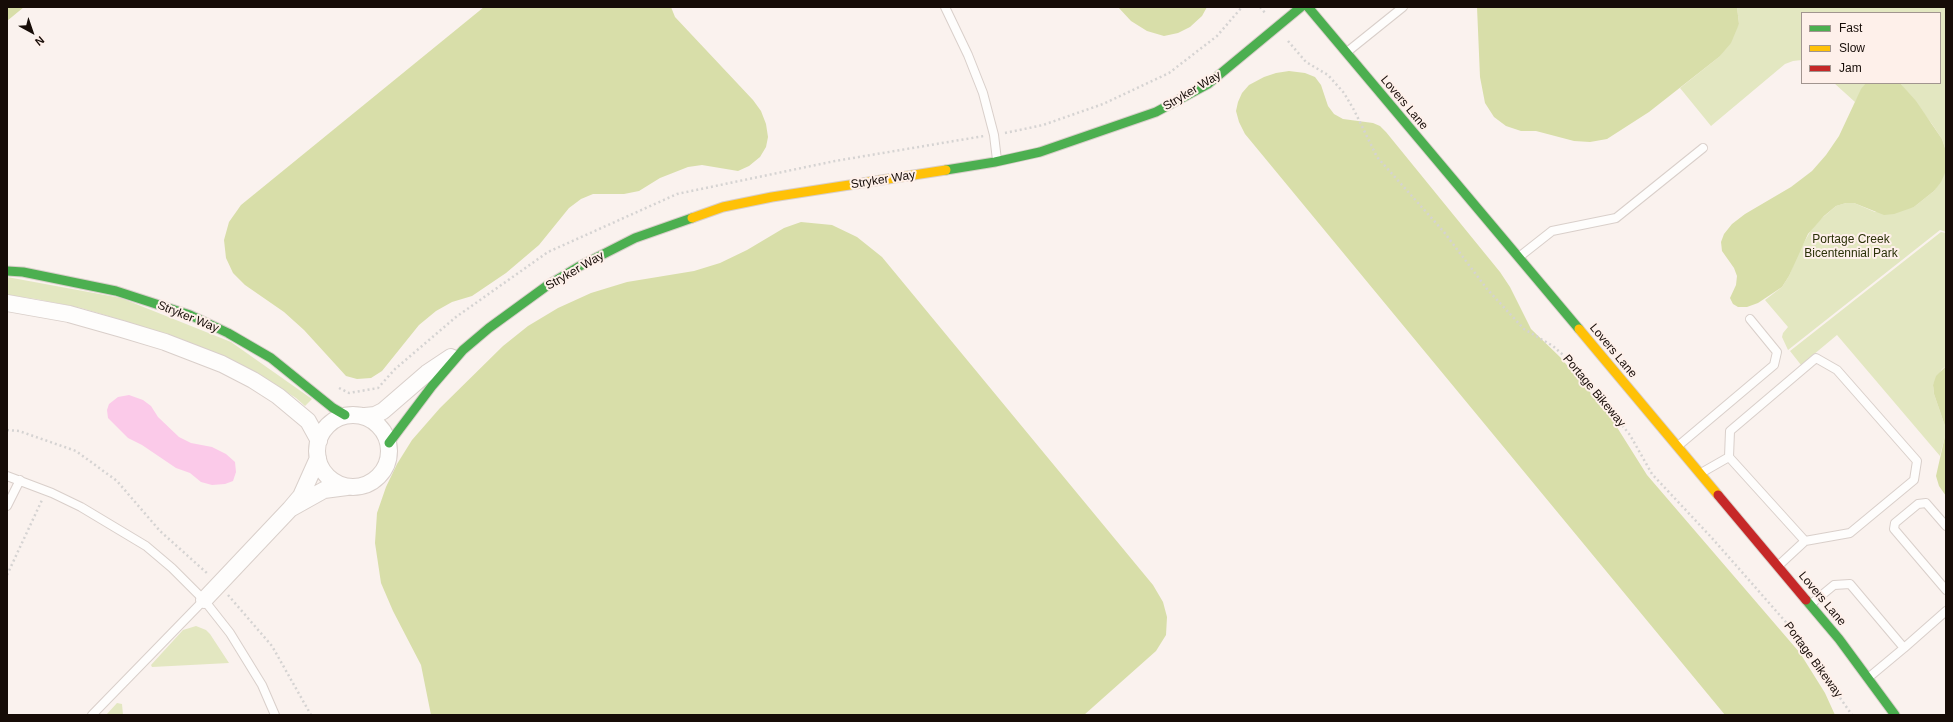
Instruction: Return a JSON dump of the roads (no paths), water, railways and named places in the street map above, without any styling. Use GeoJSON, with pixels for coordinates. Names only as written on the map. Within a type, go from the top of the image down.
{"type":"FeatureCollection","features":[{"type":"Feature","properties":{"kind":"street","name":"Stryker Way"},"geometry":{"type":"LineString","coordinates":[[7,271],[24,272],[116,291],[190,315],[228,333],[271,358],[333,408],[345,415],[376,415],[383,411],[436,366],[463,350],[516,308],[578,267],[636,238],[723,207],[772,197],[997,161],[1040,152],[1119,126],[1156,112],[1187,96],[1230,67],[1301,7]]}},
{"type":"Feature","properties":{"kind":"street","name":"Lovers Lane"},"geometry":{"type":"LineString","coordinates":[[1308,7],[1839,638],[1895,715]]}},
{"type":"Feature","properties":{"kind":"street"},"geometry":{"type":"LineString","coordinates":[[7,303],[69,314],[165,342],[222,364],[253,380],[278,396],[308,421],[318,441],[318,458],[322,468],[328,477],[338,484],[349,487]]}},
{"type":"Feature","properties":{"kind":"street","name":"Stryker Way"},"geometry":{"type":"LineString","coordinates":[[389,443],[432,386],[463,350]]}},
{"type":"Feature","properties":{"kind":"street"},"geometry":{"type":"LineString","coordinates":[[318,441],[328,425],[345,415]]}},
{"type":"Feature","properties":{"kind":"street"},"geometry":{"type":"LineString","coordinates":[[290,509],[324,490],[361,486],[372,482],[380,475],[387,465],[390,454],[389,443],[385,431],[376,422],[365,416]]}},
{"type":"Feature","properties":{"kind":"street"},"geometry":{"type":"LineString","coordinates":[[204,600],[301,496],[318,458]]}},
{"type":"Feature","properties":{"kind":"lane"},"geometry":{"type":"LineString","coordinates":[[945,7],[968,55],[983,93],[994,135],[997,161]]}},
{"type":"Feature","properties":{"kind":"lane"},"geometry":{"type":"LineString","coordinates":[[1346,53],[1402,7]]}},
{"type":"Feature","properties":{"kind":"lane"},"geometry":{"type":"LineString","coordinates":[[1518,257],[1552,231],[1616,218],[1703,148]]}},
{"type":"Feature","properties":{"kind":"lane"},"geometry":{"type":"LineString","coordinates":[[1677,446],[1774,365],[1776,352],[1750,319]]}},
{"type":"Feature","properties":{"kind":"lane"},"geometry":{"type":"LineString","coordinates":[[1778,566],[1805,541],[1850,533],[1914,480],[1917,461],[1837,370],[1816,358],[1730,431],[1729,457],[1805,541]]}},
{"type":"Feature","properties":{"kind":"lane"},"geometry":{"type":"LineString","coordinates":[[1700,473],[1729,457]]}},
{"type":"Feature","properties":{"kind":"lane"},"geometry":{"type":"LineString","coordinates":[[7,476],[46,490],[81,507],[146,546],[172,568],[204,600],[245,656],[262,685],[275,715]]}},
{"type":"Feature","properties":{"kind":"lane"},"geometry":{"type":"LineString","coordinates":[[7,506],[20,480]]}},
{"type":"Feature","properties":{"kind":"lane"},"geometry":{"type":"LineString","coordinates":[[1946,526],[1926,503],[1918,504],[1894,523],[1894,529],[1946,590]]}},
{"type":"Feature","properties":{"kind":"lane"},"geometry":{"type":"LineString","coordinates":[[1811,605],[1834,585],[1850,584],[1904,648]]}},
{"type":"Feature","properties":{"kind":"lane"},"geometry":{"type":"LineString","coordinates":[[92,715],[204,600]]}},
{"type":"Feature","properties":{"kind":"lane"},"geometry":{"type":"LineString","coordinates":[[1868,678],[1946,611]]}},
{"type":"Feature","properties":{"kind":"park label","name":"Portage Creek Bicentennial Park"},"geometry":{"type":"Point","coordinates":[1851,247]}}]}
